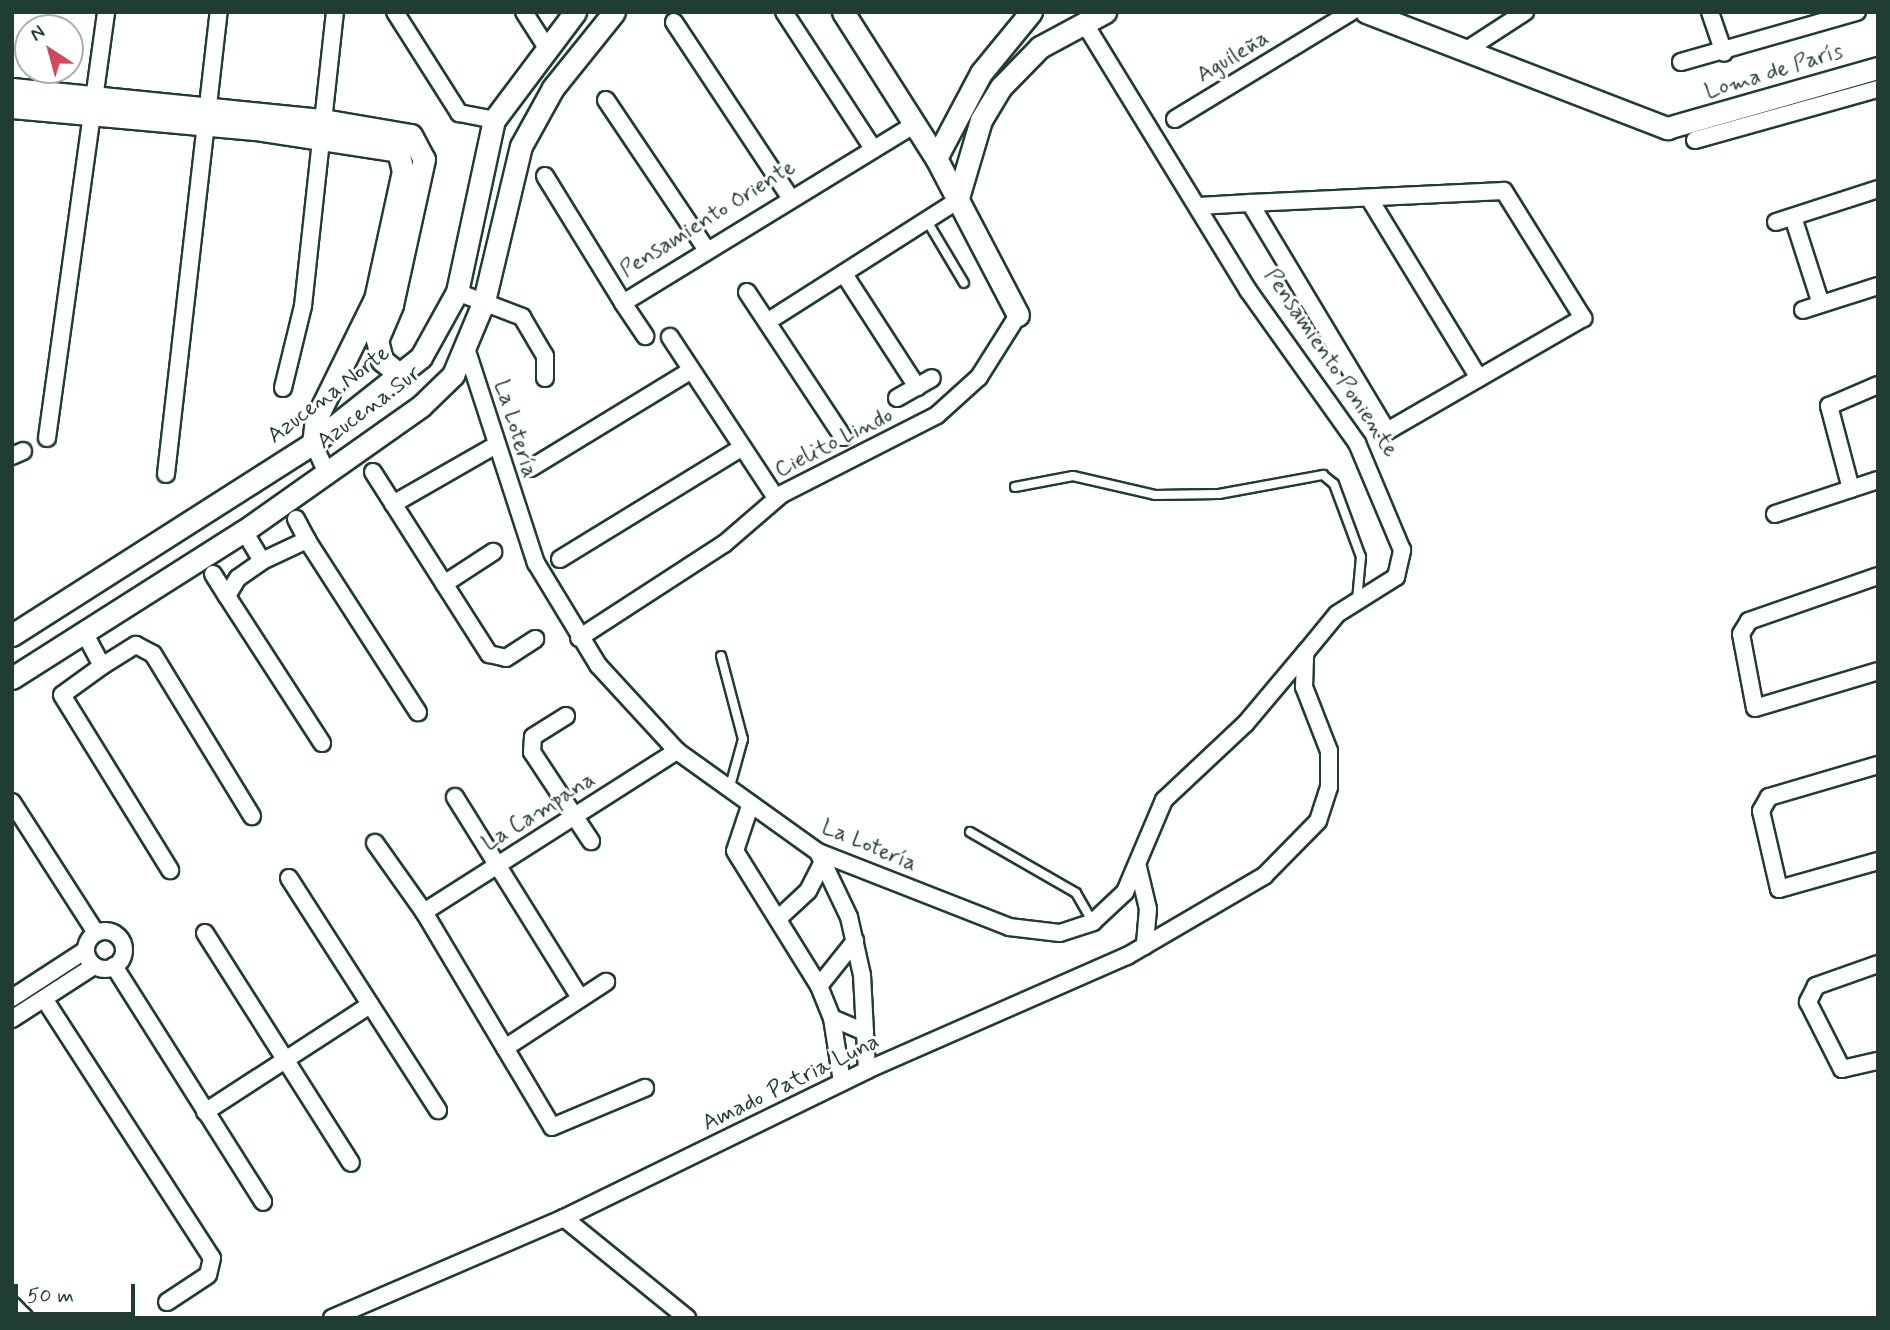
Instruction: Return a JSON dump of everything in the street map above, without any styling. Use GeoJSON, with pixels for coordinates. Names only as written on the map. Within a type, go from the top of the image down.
{"type":"FeatureCollection","features":[{"type":"Feature","properties":{"kind":"street"},"geometry":{"type":"LineString","coordinates":[[47,438],[106,12]]}},
{"type":"Feature","properties":{"kind":"street"},"geometry":{"type":"LineString","coordinates":[[166,474],[219,12]]}},
{"type":"Feature","properties":{"kind":"street"},"geometry":{"type":"LineString","coordinates":[[283,388],[303,306],[335,12]]}},
{"type":"Feature","properties":{"kind":"street"},"geometry":{"type":"LineString","coordinates":[[395,12],[459,113],[494,120]]}},
{"type":"Feature","properties":{"kind":"street"},"geometry":{"type":"LineString","coordinates":[[524,12],[547,48]]}},
{"type":"Feature","properties":{"kind":"street","name":"Azucena Norte"},"geometry":{"type":"LineString","coordinates":[[12,635],[313,443],[401,376],[421,357],[457,292],[494,120],[575,12]]}},
{"type":"Feature","properties":{"kind":"street","name":"Azucena Sur"},"geometry":{"type":"LineString","coordinates":[[12,678],[244,531],[421,406],[453,375],[484,301],[521,146],[553,88],[614,12]]}},
{"type":"Feature","properties":{"kind":"street"},"geometry":{"type":"LineString","coordinates":[[784,12],[872,147]]}},
{"type":"Feature","properties":{"kind":"street"},"geometry":{"type":"LineString","coordinates":[[843,12],[936,158],[1018,315]]}},
{"type":"Feature","properties":{"kind":"street"},"geometry":{"type":"LineString","coordinates":[[936,158],[981,73],[1031,12]]}},
{"type":"Feature","properties":{"kind":"street"},"geometry":{"type":"LineString","coordinates":[[767,323],[957,201],[981,120],[1001,88],[1040,47],[1081,17],[1105,12]]}},
{"type":"Feature","properties":{"kind":"street","name":"Aguileña"},"geometry":{"type":"LineString","coordinates":[[1175,119],[1351,12]]}},
{"type":"Feature","properties":{"kind":"street"},"geometry":{"type":"LineString","coordinates":[[1366,12],[1468,50],[1638,122],[1690,133]]}},
{"type":"Feature","properties":{"kind":"street"},"geometry":{"type":"LineString","coordinates":[[1468,50],[1525,12]]}},
{"type":"Feature","properties":{"kind":"street"},"geometry":{"type":"LineString","coordinates":[[1710,12],[1724,53]]}},
{"type":"Feature","properties":{"kind":"street"},"geometry":{"type":"LineString","coordinates":[[1681,62],[1724,53],[1857,12]]}},
{"type":"Feature","properties":{"kind":"street","name":"Pensamiento Poniente"},"geometry":{"type":"LineString","coordinates":[[1081,17],[1199,206],[1377,478],[1403,562],[1384,589],[1357,600],[1318,630],[1305,653]]}},
{"type":"Feature","properties":{"kind":"street"},"geometry":{"type":"LineString","coordinates":[[674,22],[790,197]]}},
{"type":"Feature","properties":{"kind":"street","name":"Loma de París"},"geometry":{"type":"LineString","coordinates":[[1690,133],[1878,68]]}},
{"type":"Feature","properties":{"kind":"street"},"geometry":{"type":"LineString","coordinates":[[12,89],[94,106]]}},
{"type":"Feature","properties":{"kind":"street","name":"Loma de París"},"geometry":{"type":"LineString","coordinates":[[1690,133],[1878,89]]}},
{"type":"Feature","properties":{"kind":"street"},"geometry":{"type":"LineString","coordinates":[[606,100],[706,249]]}},
{"type":"Feature","properties":{"kind":"street"},"geometry":{"type":"LineString","coordinates":[[12,107],[94,106],[322,128],[400,130],[419,143],[424,159],[392,305],[377,340],[382,360],[401,376]]}},
{"type":"Feature","properties":{"kind":"street","name":"Pensamiento Oriente"},"geometry":{"type":"LineString","coordinates":[[545,176],[623,303],[790,197],[915,124]]}},
{"type":"Feature","properties":{"kind":"street"},"geometry":{"type":"LineString","coordinates":[[322,128],[387,145],[403,159],[403,170],[375,299],[316,419],[313,443],[327,473]]}},
{"type":"Feature","properties":{"kind":"street"},"geometry":{"type":"LineString","coordinates":[[1776,222],[1878,189]]}},
{"type":"Feature","properties":{"kind":"street"},"geometry":{"type":"LineString","coordinates":[[1199,206],[1504,191],[1583,318],[1387,431],[1250,204]]}},
{"type":"Feature","properties":{"kind":"street"},"geometry":{"type":"LineString","coordinates":[[1369,198],[1479,378]]}},
{"type":"Feature","properties":{"kind":"street"},"geometry":{"type":"LineString","coordinates":[[1793,217],[1821,304]]}},
{"type":"Feature","properties":{"kind":"street"},"geometry":{"type":"LineString","coordinates":[[844,274],[917,387]]}},
{"type":"Feature","properties":{"kind":"street"},"geometry":{"type":"LineString","coordinates":[[1803,310],[1878,286]]}},
{"type":"Feature","properties":{"kind":"street"},"geometry":{"type":"LineString","coordinates":[[457,292],[522,317],[545,356],[545,378]]}},
{"type":"Feature","properties":{"kind":"street"},"geometry":{"type":"LineString","coordinates":[[747,292],[843,437]]}},
{"type":"Feature","properties":{"kind":"street"},"geometry":{"type":"LineString","coordinates":[[623,303],[645,336]]}},
{"type":"Feature","properties":{"kind":"street","name":"Cielito Lindo"},"geometry":{"type":"LineString","coordinates":[[579,638],[724,544],[776,498],[937,415],[979,377],[1018,315]]}},
{"type":"Feature","properties":{"kind":"street"},"geometry":{"type":"LineString","coordinates":[[670,337],[740,448],[776,498]]}},
{"type":"Feature","properties":{"kind":"street","name":"La Lotería"},"geometry":{"type":"LineString","coordinates":[[466,348],[536,563],[579,638],[677,751],[821,857],[1009,927],[1060,933],[1093,922],[1125,892],[1139,867],[1146,829],[1164,800],[1246,723],[1305,653]]}},
{"type":"Feature","properties":{"kind":"street"},"geometry":{"type":"LineString","coordinates":[[531,468],[690,371]]}},
{"type":"Feature","properties":{"kind":"street"},"geometry":{"type":"LineString","coordinates":[[897,398],[932,378]]}},
{"type":"Feature","properties":{"kind":"street"},"geometry":{"type":"LineString","coordinates":[[1852,489],[1829,406],[1878,385]]}},
{"type":"Feature","properties":{"kind":"street"},"geometry":{"type":"LineString","coordinates":[[393,504],[496,444]]}},
{"type":"Feature","properties":{"kind":"street"},"geometry":{"type":"LineString","coordinates":[[560,559],[740,448]]}},
{"type":"Feature","properties":{"kind":"street"},"geometry":{"type":"LineString","coordinates":[[373,472],[444,584],[497,660],[535,639]]}},
{"type":"Feature","properties":{"kind":"street"},"geometry":{"type":"LineString","coordinates":[[1776,514],[1878,480]]}},
{"type":"Feature","properties":{"kind":"street"},"geometry":{"type":"LineString","coordinates":[[296,519],[418,712]]}},
{"type":"Feature","properties":{"kind":"street"},"geometry":{"type":"LineString","coordinates":[[244,531],[262,561]]}},
{"type":"Feature","properties":{"kind":"street"},"geometry":{"type":"LineString","coordinates":[[227,596],[238,578],[262,561],[307,540]]}},
{"type":"Feature","properties":{"kind":"street"},"geometry":{"type":"LineString","coordinates":[[444,584],[493,552]]}},
{"type":"Feature","properties":{"kind":"street"},"geometry":{"type":"LineString","coordinates":[[213,574],[322,743]]}},
{"type":"Feature","properties":{"kind":"street"},"geometry":{"type":"LineString","coordinates":[[1878,576],[1749,621],[1741,634],[1755,708],[1878,671]]}},
{"type":"Feature","properties":{"kind":"street"},"geometry":{"type":"LineString","coordinates":[[85,634],[102,666]]}},
{"type":"Feature","properties":{"kind":"street"},"geometry":{"type":"LineString","coordinates":[[170,870],[62,695],[102,666],[136,645],[153,654],[252,816]]}},
{"type":"Feature","properties":{"kind":"street","name":"Amado Patria Luna"},"geometry":{"type":"LineString","coordinates":[[332,1318],[564,1218],[867,1070],[1145,946],[1265,876],[1318,821],[1329,787],[1329,751],[1304,687],[1305,653]]}},
{"type":"Feature","properties":{"kind":"street"},"geometry":{"type":"LineString","coordinates":[[566,716],[531,744],[574,818],[591,841]]}},
{"type":"Feature","properties":{"kind":"street","name":"La Campana"},"geometry":{"type":"LineString","coordinates":[[424,912],[677,751]]}},
{"type":"Feature","properties":{"kind":"street"},"geometry":{"type":"LineString","coordinates":[[1878,765],[1769,797],[1761,811],[1779,889],[1878,862]]}},
{"type":"Feature","properties":{"kind":"street"},"geometry":{"type":"LineString","coordinates":[[455,797],[580,998]]}},
{"type":"Feature","properties":{"kind":"street"},"geometry":{"type":"LineString","coordinates":[[12,802],[96,933]]}},
{"type":"Feature","properties":{"kind":"street"},"geometry":{"type":"LineString","coordinates":[[750,806],[735,851],[780,917],[819,986],[832,1018],[842,1083]]}},
{"type":"Feature","properties":{"kind":"street"},"geometry":{"type":"LineString","coordinates":[[374,843],[424,912],[552,1126],[645,1088]]}},
{"type":"Feature","properties":{"kind":"street"},"geometry":{"type":"LineString","coordinates":[[780,917],[808,891],[821,857]]}},
{"type":"Feature","properties":{"kind":"street"},"geometry":{"type":"LineString","coordinates":[[821,857],[855,940],[867,1070]]}},
{"type":"Feature","properties":{"kind":"street"},"geometry":{"type":"LineString","coordinates":[[1139,867],[1148,909],[1145,946]]}},
{"type":"Feature","properties":{"kind":"street"},"geometry":{"type":"LineString","coordinates":[[289,878],[438,1110]]}},
{"type":"Feature","properties":{"kind":"street"},"geometry":{"type":"LineString","coordinates":[[12,998],[86,950],[96,933],[105,930],[122,940],[124,950],[114,967]]}},
{"type":"Feature","properties":{"kind":"street"},"geometry":{"type":"LineString","coordinates":[[205,933],[351,1163]]}},
{"type":"Feature","properties":{"kind":"street"},"geometry":{"type":"LineString","coordinates":[[819,986],[855,940]]}},
{"type":"Feature","properties":{"kind":"street"},"geometry":{"type":"LineString","coordinates":[[86,950],[94,966]]}},
{"type":"Feature","properties":{"kind":"street"},"geometry":{"type":"LineString","coordinates":[[1878,964],[1816,986],[1808,1002],[1842,1069],[1878,1061]]}},
{"type":"Feature","properties":{"kind":"street"},"geometry":{"type":"LineString","coordinates":[[12,1019],[94,966],[114,967]]}},
{"type":"Feature","properties":{"kind":"street"},"geometry":{"type":"LineString","coordinates":[[114,967],[263,1202]]}},
{"type":"Feature","properties":{"kind":"street"},"geometry":{"type":"LineString","coordinates":[[505,1048],[606,982]]}},
{"type":"Feature","properties":{"kind":"street"},"geometry":{"type":"LineString","coordinates":[[45,1000],[212,1258],[208,1275],[167,1302]]}},
{"type":"Feature","properties":{"kind":"street"},"geometry":{"type":"LineString","coordinates":[[205,1112],[370,1005]]}},
{"type":"Feature","properties":{"kind":"street"},"geometry":{"type":"LineString","coordinates":[[832,1018],[865,1032]]}},
{"type":"Feature","properties":{"kind":"street"},"geometry":{"type":"LineString","coordinates":[[564,1218],[687,1318]]}},
{"type":"Feature","properties":{"kind":"street"},"geometry":{"type":"LineString","coordinates":[[12,1305],[25,1318]]}},
{"type":"Feature","properties":{"kind":"lane"},"geometry":{"type":"LineString","coordinates":[[927,221],[964,283]]}},
{"type":"Feature","properties":{"kind":"lane"},"geometry":{"type":"LineString","coordinates":[[1014,487],[1073,476],[1155,495],[1219,494],[1323,475],[1334,484],[1362,557],[1357,600]]}},
{"type":"Feature","properties":{"kind":"lane"},"geometry":{"type":"LineString","coordinates":[[721,656],[744,739],[729,790]]}},
{"type":"Feature","properties":{"kind":"lane"},"geometry":{"type":"LineString","coordinates":[[970,832],[1076,893],[1093,922]]}}]}
